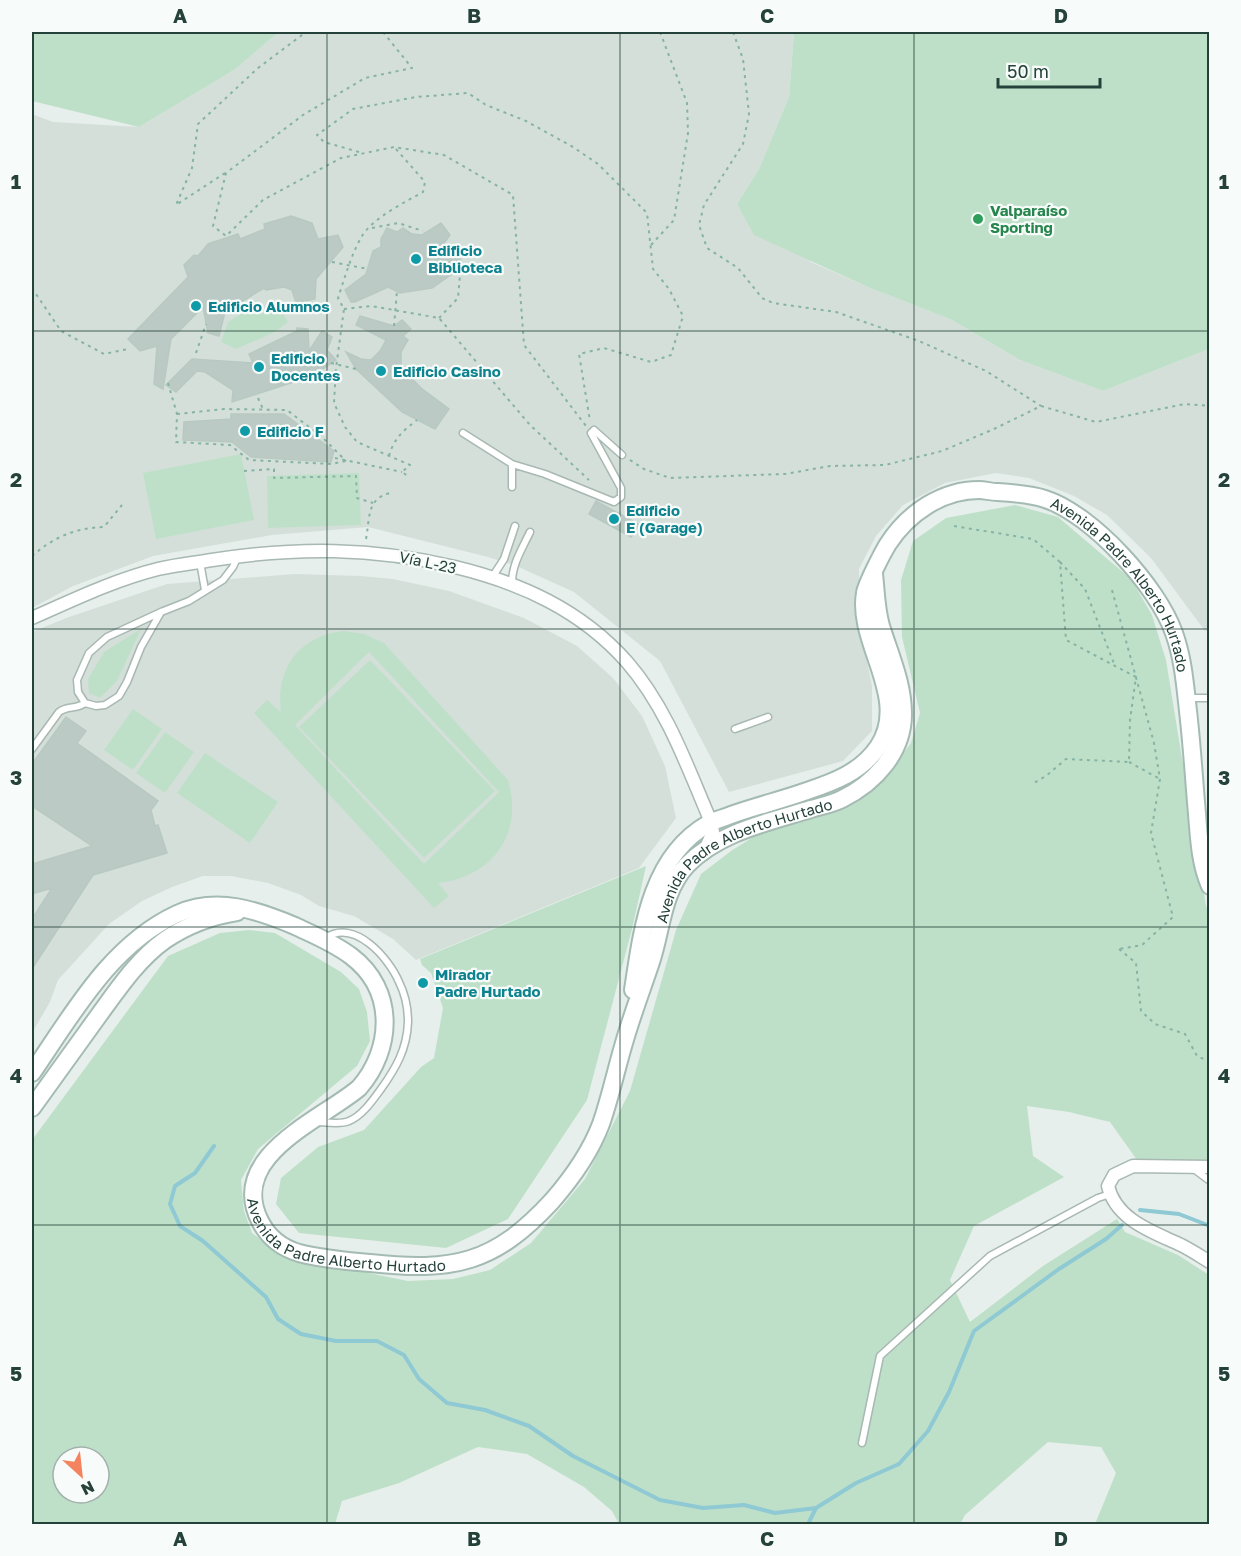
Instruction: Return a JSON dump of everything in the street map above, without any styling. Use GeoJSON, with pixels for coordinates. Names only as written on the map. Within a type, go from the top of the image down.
{"type":"FeatureCollection","features":[{"type":"Feature","properties":{"kind":"main road","name":"Avenida Padre Alberto Hurtado"},"geometry":{"type":"LineString","coordinates":[[625,1039],[648,905],[656,885],[679,849],[711,822],[832,783],[864,764],[879,745],[886,727],[889,701],[865,615],[865,592],[882,554],[894,535],[926,505],[952,495],[981,490],[1010,492],[1045,499],[1064,508],[1103,538],[1130,564],[1157,597],[1168,616],[1180,651],[1187,698],[1200,846],[1209,886]]}},
{"type":"Feature","properties":{"kind":"main road","name":"Avenida Padre Alberto Hurtado"},"geometry":{"type":"LineString","coordinates":[[32,1072],[85,995],[130,946],[148,932],[175,915],[199,907],[227,905],[275,918],[324,939],[351,956],[368,973],[380,995],[385,1032],[380,1056],[367,1078],[349,1096],[285,1140],[264,1162],[255,1181],[254,1203],[261,1223],[274,1240],[299,1253],[351,1261],[420,1268],[459,1263],[486,1253],[525,1228],[570,1180],[585,1157],[600,1126],[625,1039],[653,957],[667,897],[676,879],[703,852],[733,835],[767,821],[842,799],[874,778],[892,756],[901,736],[902,692],[880,623],[874,574]]}},
{"type":"Feature","properties":{"kind":"main road","name":"Avenida Padre Alberto Hurtado"},"geometry":{"type":"LineString","coordinates":[[32,1108],[123,983],[163,941],[187,927],[212,917],[255,911]]}},
{"type":"Feature","properties":{"kind":"street","name":"Vía L-23"},"geometry":{"type":"LineString","coordinates":[[32,618],[114,582],[159,569],[288,550],[364,551],[416,557],[493,576],[554,603],[573,615],[609,644],[633,670],[666,718],[711,822]]}},
{"type":"Feature","properties":{"kind":"street"},"geometry":{"type":"LineString","coordinates":[[711,822],[720,831],[733,835]]}},
{"type":"Feature","properties":{"kind":"street"},"geometry":{"type":"LineString","coordinates":[[703,852],[713,832],[711,822]]}},
{"type":"Feature","properties":{"kind":"street"},"geometry":{"type":"LineString","coordinates":[[1209,1167],[1133,1166],[1114,1175],[1108,1186],[1110,1194],[1124,1213],[1146,1230],[1183,1246],[1209,1262]]}},
{"type":"Feature","properties":{"kind":"lane"},"geometry":{"type":"LineString","coordinates":[[463,433],[512,464],[545,474],[614,502],[621,497],[621,488],[591,433],[594,430],[622,455]]}},
{"type":"Feature","properties":{"kind":"lane"},"geometry":{"type":"LineString","coordinates":[[512,464],[512,487]]}},
{"type":"Feature","properties":{"kind":"lane"},"geometry":{"type":"LineString","coordinates":[[493,576],[504,559],[515,526]]}},
{"type":"Feature","properties":{"kind":"lane"},"geometry":{"type":"LineString","coordinates":[[512,583],[515,563],[530,532]]}},
{"type":"Feature","properties":{"kind":"lane"},"geometry":{"type":"LineString","coordinates":[[161,612],[141,647],[119,696],[105,705],[96,706],[86,703],[78,692],[77,680],[89,653],[107,637],[161,612],[189,601],[223,579],[239,556]]}},
{"type":"Feature","properties":{"kind":"lane"},"geometry":{"type":"LineString","coordinates":[[200,562],[205,590]]}},
{"type":"Feature","properties":{"kind":"lane"},"geometry":{"type":"LineString","coordinates":[[1187,698],[1209,698]]}},
{"type":"Feature","properties":{"kind":"lane"},"geometry":{"type":"LineString","coordinates":[[32,748],[65,707],[78,708],[86,703]]}},
{"type":"Feature","properties":{"kind":"lane"},"geometry":{"type":"LineString","coordinates":[[735,729],[768,717]]}},
{"type":"Feature","properties":{"kind":"lane"},"geometry":{"type":"LineString","coordinates":[[310,1122],[349,1122],[367,1107],[394,1070],[400,1059],[407,1034],[408,1020],[404,993],[383,957],[362,939],[350,933],[332,933],[324,939]]}},
{"type":"Feature","properties":{"kind":"lane"},"geometry":{"type":"LineString","coordinates":[[1192,1167],[1209,1181]]}},
{"type":"Feature","properties":{"kind":"lane"},"geometry":{"type":"LineString","coordinates":[[862,1443],[880,1356],[990,1256],[1098,1198],[1110,1194]]}},
{"type":"Feature","properties":{"kind":"path"},"geometry":{"type":"LineString","coordinates":[[306,32],[258,68],[198,124],[192,168],[176,205],[226,173],[303,115],[365,78],[411,68],[383,32]]}},
{"type":"Feature","properties":{"kind":"path"},"geometry":{"type":"LineString","coordinates":[[651,245],[675,220],[688,133],[687,103],[660,32]]}},
{"type":"Feature","properties":{"kind":"path"},"geometry":{"type":"LineString","coordinates":[[733,32],[743,59],[749,114],[743,144],[704,205],[699,225],[707,248],[738,268],[762,298],[773,303],[836,312],[919,341],[986,371],[1041,406],[1096,422],[1185,404],[1209,406]]}},
{"type":"Feature","properties":{"kind":"path"},"geometry":{"type":"LineString","coordinates":[[362,153],[324,142],[317,135],[353,109],[416,97],[468,93],[486,105],[526,120],[573,147],[598,164],[647,213],[653,269],[669,289],[683,315],[671,355],[651,362],[604,348],[579,354],[591,433]]}},
{"type":"Feature","properties":{"kind":"path"},"geometry":{"type":"LineString","coordinates":[[226,173],[213,226],[226,236],[263,200],[341,158],[394,147],[444,155],[513,195],[524,345],[591,433]]}},
{"type":"Feature","properties":{"kind":"path"},"geometry":{"type":"LineString","coordinates":[[394,147],[425,182],[423,192],[391,209],[363,234],[338,298],[344,309],[334,403],[345,427],[357,442],[410,465],[402,472]]}},
{"type":"Feature","properties":{"kind":"path"},"geometry":{"type":"LineString","coordinates":[[369,228],[398,223],[423,231]]}},
{"type":"Feature","properties":{"kind":"path"},"geometry":{"type":"LineString","coordinates":[[332,262],[368,269]]}},
{"type":"Feature","properties":{"kind":"path"},"geometry":{"type":"LineString","coordinates":[[438,318],[458,298],[460,275]]}},
{"type":"Feature","properties":{"kind":"path"},"geometry":{"type":"LineString","coordinates":[[32,288],[61,331],[104,354],[128,350]]}},
{"type":"Feature","properties":{"kind":"path"},"geometry":{"type":"LineString","coordinates":[[394,326],[397,291]]}},
{"type":"Feature","properties":{"kind":"path"},"geometry":{"type":"LineString","coordinates":[[344,309],[370,306],[438,318],[530,425],[589,480]]}},
{"type":"Feature","properties":{"kind":"path"},"geometry":{"type":"LineString","coordinates":[[196,353],[206,324]]}},
{"type":"Feature","properties":{"kind":"path"},"geometry":{"type":"LineString","coordinates":[[331,363],[356,369]]}},
{"type":"Feature","properties":{"kind":"path"},"geometry":{"type":"LineString","coordinates":[[168,383],[177,414],[176,442],[230,445],[249,460],[331,464],[346,461]]}},
{"type":"Feature","properties":{"kind":"path"},"geometry":{"type":"LineString","coordinates":[[258,398],[263,409]]}},
{"type":"Feature","properties":{"kind":"path"},"geometry":{"type":"LineString","coordinates":[[622,455],[644,469],[670,478],[785,474],[831,466],[885,465],[942,451],[1041,406]]}},
{"type":"Feature","properties":{"kind":"path"},"geometry":{"type":"LineString","coordinates":[[177,414],[224,409],[287,410],[322,437],[346,461]]}},
{"type":"Feature","properties":{"kind":"path"},"geometry":{"type":"LineString","coordinates":[[389,456],[393,442],[400,433],[417,420]]}},
{"type":"Feature","properties":{"kind":"path"},"geometry":{"type":"LineString","coordinates":[[335,458],[402,472],[409,477]]}},
{"type":"Feature","properties":{"kind":"path"},"geometry":{"type":"LineString","coordinates":[[244,471],[274,469],[274,478],[356,476],[357,498],[373,503]]}},
{"type":"Feature","properties":{"kind":"path"},"geometry":{"type":"LineString","coordinates":[[364,551],[373,503],[381,495],[390,493]]}},
{"type":"Feature","properties":{"kind":"path"},"geometry":{"type":"LineString","coordinates":[[32,556],[47,543],[82,528],[105,526],[122,505]]}},
{"type":"Feature","properties":{"kind":"path"},"geometry":{"type":"LineString","coordinates":[[954,526],[1033,539],[1060,562],[1085,589],[1115,666]]}},
{"type":"Feature","properties":{"kind":"path"},"geometry":{"type":"LineString","coordinates":[[1060,562],[1066,640],[1136,677]]}},
{"type":"Feature","properties":{"kind":"path"},"geometry":{"type":"LineString","coordinates":[[1112,590],[1154,743],[1160,779],[1152,833],[1173,917],[1142,945],[1119,949],[1136,963],[1141,1011],[1155,1024],[1185,1034],[1197,1056],[1209,1062]]}},
{"type":"Feature","properties":{"kind":"path"},"geometry":{"type":"LineString","coordinates":[[1129,762],[1130,720],[1136,677]]}},
{"type":"Feature","properties":{"kind":"path"},"geometry":{"type":"LineString","coordinates":[[1034,783],[1066,759],[1129,762],[1160,779]]}},
{"type":"Feature","properties":{"kind":"shaded area"},"geometry":{"type":"Polygon","coordinates":[[[279,32],[794,32],[789,97],[759,169],[737,204],[811,262],[950,319],[1020,360],[1103,391],[1209,349],[1209,630],[1205,631],[1151,558],[1107,515],[1074,496],[1029,478],[996,473],[945,483],[903,505],[876,536],[859,569],[859,621],[872,686],[872,731],[843,761],[729,792],[660,661],[574,592],[514,565],[488,557],[368,527],[272,535],[153,556],[73,586],[32,608],[32,114],[53,122],[139,127],[234,70],[279,32]]]}},
{"type":"Feature","properties":{"kind":"shaded area"},"geometry":{"type":"Polygon","coordinates":[[[295,574],[393,579],[449,591],[524,618],[577,646],[613,678],[642,716],[665,766],[676,818],[639,868],[416,960],[393,939],[354,916],[319,906],[301,895],[268,883],[231,876],[203,876],[142,901],[109,924],[58,980],[50,1002],[32,1033],[32,632],[167,584],[295,574]]]}},
{"type":"Feature","properties":{"kind":"green space"},"geometry":{"type":"Polygon","coordinates":[[[32,32],[279,32],[234,70],[139,127],[32,101],[32,32]]]}},
{"type":"Feature","properties":{"kind":"green space","name":"Valparaíso Sporting"},"geometry":{"type":"Polygon","coordinates":[[[794,32],[1209,32],[1209,349],[1103,391],[1020,360],[950,319],[870,288],[754,235],[737,204],[759,169],[789,97],[794,32]]]}},
{"type":"Feature","properties":{"kind":"green space"},"geometry":{"type":"Polygon","coordinates":[[[247,310],[284,315],[288,322],[275,332],[236,349],[221,342],[228,322],[247,310]]]}},
{"type":"Feature","properties":{"kind":"green space"},"geometry":{"type":"Polygon","coordinates":[[[241,454],[254,520],[156,539],[143,473],[241,454]]]}},
{"type":"Feature","properties":{"kind":"green space"},"geometry":{"type":"Polygon","coordinates":[[[359,473],[361,525],[268,528],[267,476],[359,473]]]}},
{"type":"Feature","properties":{"kind":"green space"},"geometry":{"type":"Polygon","coordinates":[[[1015,505],[1058,517],[1131,579],[1152,615],[1166,660],[1206,906],[1209,910],[1209,1162],[1137,1160],[1110,1122],[1069,1112],[1027,1106],[1033,1156],[1064,1177],[974,1226],[950,1280],[970,1322],[1043,1266],[1117,1219],[1125,1232],[1178,1255],[1209,1275],[1209,1524],[1095,1524],[1116,1473],[1101,1447],[1048,1442],[965,1515],[960,1524],[619,1524],[612,1511],[584,1487],[527,1454],[478,1447],[399,1483],[342,1501],[335,1524],[32,1524],[32,1140],[168,956],[220,933],[249,930],[275,933],[341,972],[359,989],[367,1012],[370,1041],[357,1066],[258,1149],[241,1180],[244,1211],[252,1233],[284,1256],[408,1281],[453,1279],[490,1270],[531,1243],[585,1179],[630,1091],[676,930],[701,874],[731,851],[769,827],[884,778],[911,743],[920,713],[902,637],[901,580],[913,541],[946,518],[1015,505]]]}},
{"type":"Feature","properties":{"kind":"green space"},"geometry":{"type":"Polygon","coordinates":[[[141,629],[117,681],[100,698],[89,693],[88,679],[104,652],[141,629]]]}},
{"type":"Feature","properties":{"kind":"green space"},"geometry":{"type":"Polygon","coordinates":[[[343,631],[364,634],[384,643],[508,780],[512,799],[512,818],[500,849],[489,862],[474,872],[438,883],[449,896],[434,908],[254,713],[267,700],[281,712],[282,682],[293,657],[302,647],[327,634],[343,631]],[[369,652],[295,725],[424,864],[499,792],[369,652]]]}},
{"type":"Feature","properties":{"kind":"green space"},"geometry":{"type":"Polygon","coordinates":[[[370,660],[495,791],[424,858],[299,727],[370,660]]]}},
{"type":"Feature","properties":{"kind":"green space"},"geometry":{"type":"Polygon","coordinates":[[[133,709],[162,729],[133,770],[104,750],[133,709]]]}},
{"type":"Feature","properties":{"kind":"green space"},"geometry":{"type":"Polygon","coordinates":[[[165,732],[194,752],[165,793],[136,773],[165,732]]]}},
{"type":"Feature","properties":{"kind":"green space"},"geometry":{"type":"Polygon","coordinates":[[[205,753],[278,802],[250,843],[177,793],[205,753]]]}},
{"type":"Feature","properties":{"kind":"green space"},"geometry":{"type":"Polygon","coordinates":[[[646,866],[632,929],[587,1100],[508,1219],[446,1248],[299,1233],[276,1204],[281,1178],[318,1147],[364,1130],[421,1067],[434,1058],[443,1008],[431,973],[422,965],[420,959],[646,866]]]}},
{"type":"Feature","properties":{"kind":"building","name":"Edificio Alumnos"},"geometry":{"type":"Polygon","coordinates":[[[291,216],[312,223],[318,239],[338,235],[343,247],[316,279],[315,299],[296,303],[292,290],[284,287],[266,290],[264,288],[225,312],[219,336],[208,333],[203,307],[171,339],[163,389],[154,384],[157,346],[140,351],[128,339],[188,277],[184,265],[194,255],[198,256],[208,244],[238,234],[240,239],[265,229],[264,224],[291,216]]]}},
{"type":"Feature","properties":{"kind":"building","name":"Edificio Biblioteca"},"geometry":{"type":"Polygon","coordinates":[[[441,223],[450,235],[438,251],[457,247],[462,267],[432,288],[400,293],[388,287],[351,302],[345,290],[366,274],[373,251],[381,247],[381,239],[387,228],[397,232],[403,228],[412,234],[422,235],[441,223]]]}},
{"type":"Feature","properties":{"kind":"building","name":"Edificio Casino"},"geometry":{"type":"Polygon","coordinates":[[[360,316],[394,326],[402,320],[411,329],[403,336],[408,340],[401,352],[401,367],[421,388],[449,409],[435,429],[402,412],[356,369],[346,352],[361,359],[371,360],[386,340],[356,325],[360,316]]]}},
{"type":"Feature","properties":{"kind":"building","name":"Edificio Docentes"},"geometry":{"type":"Polygon","coordinates":[[[297,328],[308,329],[309,351],[322,331],[332,337],[327,350],[336,360],[312,376],[232,402],[233,390],[205,372],[197,371],[176,392],[166,385],[192,359],[253,363],[249,354],[297,331],[297,328]]]}},
{"type":"Feature","properties":{"kind":"building","name":"Edificio F"},"geometry":{"type":"Polygon","coordinates":[[[231,414],[284,414],[334,451],[331,462],[251,457],[232,442],[183,440],[184,422],[231,419],[231,414]]]}},
{"type":"Feature","properties":{"kind":"building","name":"Edificio E (Garage)"},"geometry":{"type":"Polygon","coordinates":[[[596,501],[640,525],[631,537],[589,514],[596,501]]]}},
{"type":"Feature","properties":{"kind":"building"},"geometry":{"type":"Polygon","coordinates":[[[66,717],[86,731],[77,743],[158,801],[151,810],[155,826],[158,825],[167,853],[93,875],[32,969],[32,919],[52,888],[32,894],[32,864],[92,846],[32,806],[32,764],[66,717]]]}},
{"type":"Feature","properties":{"kind":"waterway"},"geometry":{"type":"LineString","coordinates":[[214,1146],[195,1173],[175,1186],[170,1204],[180,1226],[203,1241],[266,1297],[278,1319],[301,1334],[336,1341],[377,1341],[404,1355],[419,1379],[447,1403],[485,1410],[529,1426],[573,1456],[660,1500],[703,1508],[744,1505],[775,1513],[816,1508]]}},
{"type":"Feature","properties":{"kind":"waterway"},"geometry":{"type":"LineString","coordinates":[[1140,1210],[1179,1214],[1210,1226]]}},
{"type":"Feature","properties":{"kind":"waterway"},"geometry":{"type":"LineString","coordinates":[[808,1524],[816,1508],[856,1483],[899,1464],[928,1431],[949,1392],[974,1331],[1059,1269],[1106,1239],[1122,1225]]}},
{"type":"Feature","properties":{"kind":"place","name":"Valparaíso Sporting"},"geometry":{"type":"Point","coordinates":[978,219]}},
{"type":"Feature","properties":{"kind":"place","name":"Edificio Biblioteca"},"geometry":{"type":"Point","coordinates":[416,259]}},
{"type":"Feature","properties":{"kind":"place","name":"Edificio Alumnos"},"geometry":{"type":"Point","coordinates":[196,306]}},
{"type":"Feature","properties":{"kind":"place","name":"Edificio Docentes"},"geometry":{"type":"Point","coordinates":[259,367]}},
{"type":"Feature","properties":{"kind":"place","name":"Edificio Casino"},"geometry":{"type":"Point","coordinates":[381,371]}},
{"type":"Feature","properties":{"kind":"place","name":"Edificio F"},"geometry":{"type":"Point","coordinates":[245,431]}},
{"type":"Feature","properties":{"kind":"place","name":"Edificio E (Garage)"},"geometry":{"type":"Point","coordinates":[614,519]}},
{"type":"Feature","properties":{"kind":"place","name":"Mirador Padre Hurtado"},"geometry":{"type":"Point","coordinates":[423,983]}}]}
